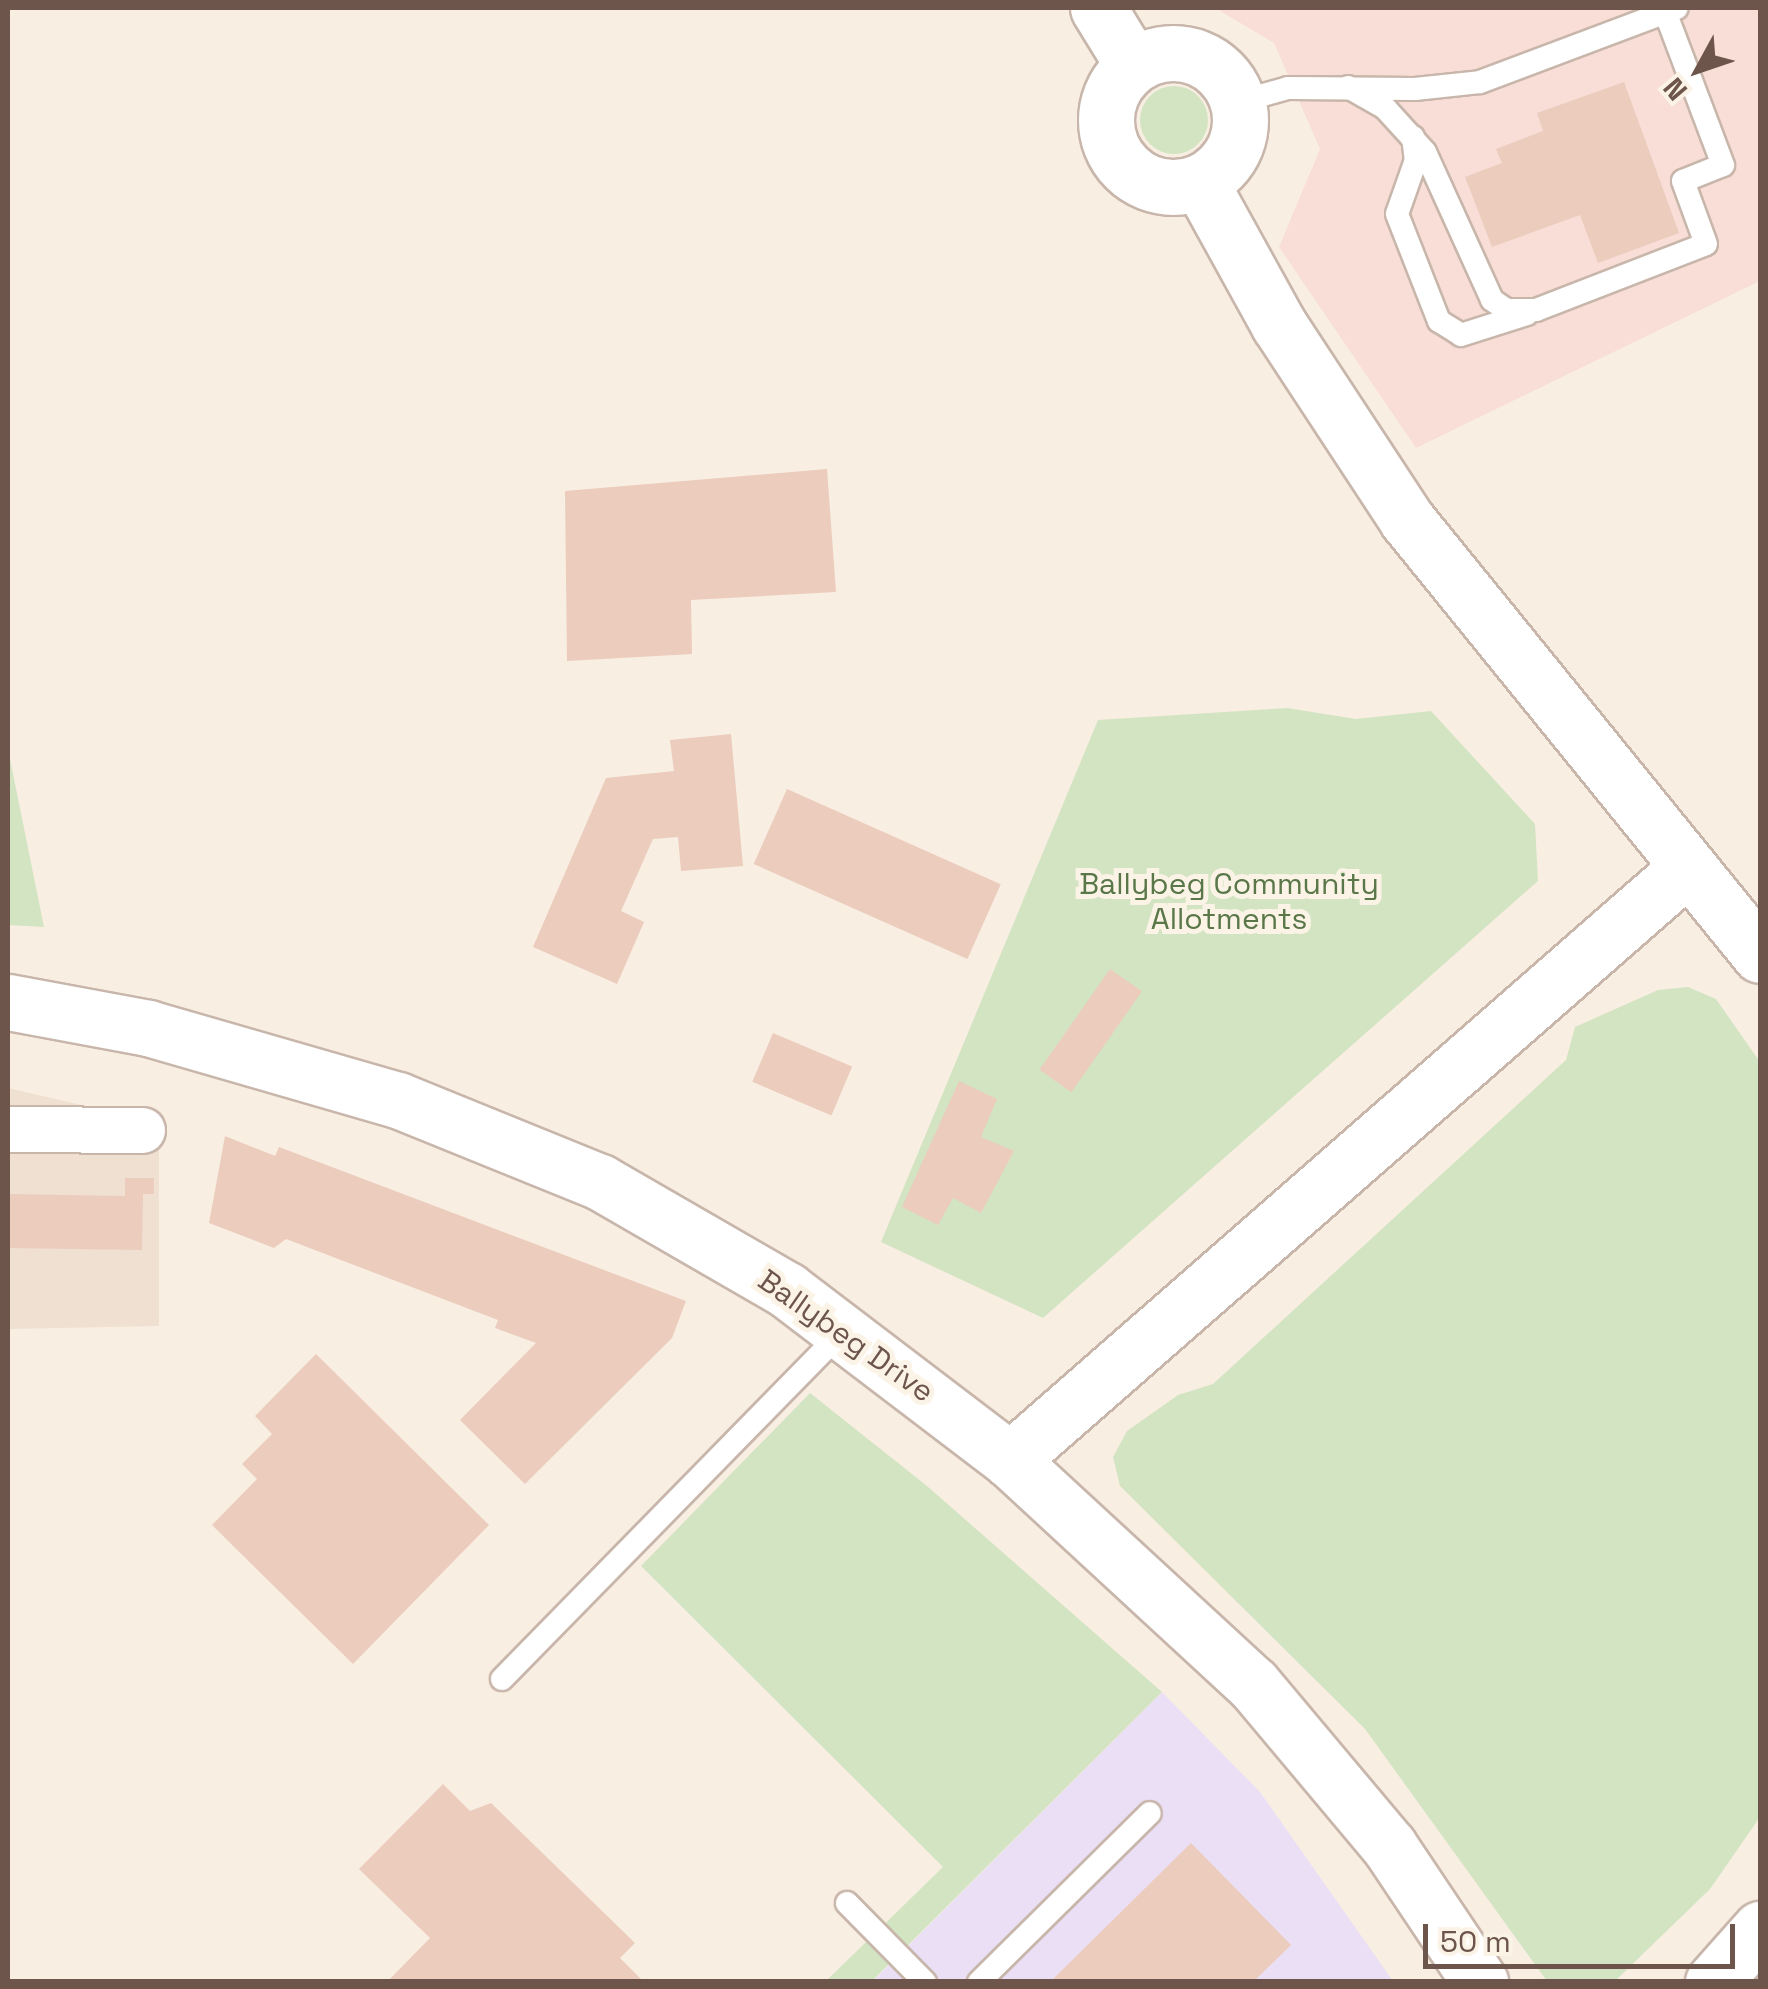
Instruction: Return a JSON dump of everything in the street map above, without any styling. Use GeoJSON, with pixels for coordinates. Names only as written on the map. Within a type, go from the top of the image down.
{"type":"FeatureCollection","features":[{"type":"Feature","properties":{"kind":"street"},"geometry":{"type":"LineString","coordinates":[[1098,8],[1133,65]]}},
{"type":"Feature","properties":{"kind":"street"},"geometry":{"type":"LineString","coordinates":[[1163,54],[1194,56],[1214,66],[1238,102],[1238,140],[1216,172],[1200,182],[1157,186],[1136,178],[1109,144],[1108,100],[1133,65],[1163,54]]}},
{"type":"Feature","properties":{"kind":"street"},"geometry":{"type":"LineString","coordinates":[[1200,182],[1278,325],[1390,495],[1760,956]]}},
{"type":"Feature","properties":{"kind":"street"},"geometry":{"type":"LineString","coordinates":[[1010,1460],[1688,867]]}},
{"type":"Feature","properties":{"kind":"street","name":"Ballybeg Drive"},"geometry":{"type":"LineString","coordinates":[[8,1002],[112,1020],[269,1060],[519,1146],[647,1208],[844,1330],[1010,1460],[1204,1636],[1300,1734],[1388,1846],[1480,1982]]}},
{"type":"Feature","properties":{"kind":"street"},"geometry":{"type":"LineString","coordinates":[[8,1128],[142,1130]]}},
{"type":"Feature","properties":{"kind":"street"},"geometry":{"type":"LineString","coordinates":[[1713,1982],[1760,1929]]}},
{"type":"Feature","properties":{"kind":"lane"},"geometry":{"type":"LineString","coordinates":[[1238,102],[1288,88],[1480,82],[1671,11],[1723,165],[1683,181],[1706,244],[1549,305],[1468,334],[1455,334],[1440,321],[1398,214],[1417,154],[1408,130]]}},
{"type":"Feature","properties":{"kind":"lane"},"geometry":{"type":"LineString","coordinates":[[1348,87],[1385,108],[1408,130],[1436,172],[1486,293],[1508,310],[1549,305]]}},
{"type":"Feature","properties":{"kind":"lane"},"geometry":{"type":"LineString","coordinates":[[502,1678],[844,1330]]}},
{"type":"Feature","properties":{"kind":"lane"},"geometry":{"type":"LineString","coordinates":[[979,1982],[1150,1813]]}},
{"type":"Feature","properties":{"kind":"lane"},"geometry":{"type":"LineString","coordinates":[[846,1903],[925,1982]]}},
{"type":"Feature","properties":{"kind":"shaded area"},"geometry":{"type":"Polygon","coordinates":[[[1215,8],[1760,8],[1760,281],[1416,448],[1279,247],[1320,149],[1274,43],[1215,8]]]}},
{"type":"Feature","properties":{"kind":"shaded area"},"geometry":{"type":"Polygon","coordinates":[[[8,1088],[159,1123],[159,1326],[8,1329],[8,1088]]]}},
{"type":"Feature","properties":{"kind":"shaded area"},"geometry":{"type":"Polygon","coordinates":[[[1162,1692],[1260,1792],[1393,1981],[872,1982],[1162,1692]]]}},
{"type":"Feature","properties":{"kind":"green space"},"geometry":{"type":"Polygon","coordinates":[[[1174,86],[1187,88],[1198,96],[1206,107],[1206,133],[1198,144],[1187,152],[1174,154],[1161,152],[1150,144],[1142,133],[1140,120],[1142,107],[1150,96],[1161,88],[1174,86]]]}},
{"type":"Feature","properties":{"kind":"green space","name":"Ballybeg Community Allotments"},"geometry":{"type":"Polygon","coordinates":[[[1287,708],[1356,719],[1431,711],[1535,824],[1538,881],[1043,1318],[881,1242],[1098,720],[1287,708]]]}},
{"type":"Feature","properties":{"kind":"green space"},"geometry":{"type":"Polygon","coordinates":[[[8,749],[44,927],[8,925],[8,749]]]}},
{"type":"Feature","properties":{"kind":"green space"},"geometry":{"type":"Polygon","coordinates":[[[1688,987],[1716,999],[1760,1062],[1760,1817],[1710,1889],[1615,1981],[1547,1981],[1365,1729],[1120,1486],[1113,1457],[1127,1431],[1178,1395],[1213,1384],[1566,1060],[1575,1027],[1658,990],[1688,987]]]}},
{"type":"Feature","properties":{"kind":"green space"},"geometry":{"type":"Polygon","coordinates":[[[810,1393],[927,1486],[1162,1692],[872,1981],[826,1981],[943,1867],[641,1566],[810,1393]]]}},
{"type":"Feature","properties":{"kind":"building"},"geometry":{"type":"Polygon","coordinates":[[[1624,82],[1679,233],[1598,263],[1580,215],[1492,247],[1465,177],[1502,163],[1496,149],[1543,131],[1537,113],[1624,82]]]}},
{"type":"Feature","properties":{"kind":"building"},"geometry":{"type":"Polygon","coordinates":[[[827,469],[836,592],[691,600],[692,654],[567,661],[565,491],[827,469]]]}},
{"type":"Feature","properties":{"kind":"building"},"geometry":{"type":"Polygon","coordinates":[[[731,734],[743,866],[681,871],[678,837],[653,839],[621,911],[644,922],[617,984],[533,947],[606,778],[674,771],[670,740],[731,734]]]}},
{"type":"Feature","properties":{"kind":"building"},"geometry":{"type":"Polygon","coordinates":[[[787,789],[1001,884],[967,959],[754,864],[787,789]]]}},
{"type":"Feature","properties":{"kind":"building"},"geometry":{"type":"Polygon","coordinates":[[[1110,969],[1142,991],[1071,1092],[1039,1070],[1110,969]]]}},
{"type":"Feature","properties":{"kind":"building"},"geometry":{"type":"Polygon","coordinates":[[[773,1033],[852,1067],[831,1115],[752,1082],[773,1033]]]}},
{"type":"Feature","properties":{"kind":"building"},"geometry":{"type":"Polygon","coordinates":[[[959,1081],[997,1099],[981,1137],[1014,1151],[981,1213],[953,1198],[938,1225],[902,1207],[959,1081]]]}},
{"type":"Feature","properties":{"kind":"building"},"geometry":{"type":"Polygon","coordinates":[[[225,1136],[275,1156],[279,1147],[686,1301],[672,1338],[525,1484],[460,1420],[536,1343],[495,1328],[498,1320],[286,1239],[274,1248],[209,1223],[225,1136]]]}},
{"type":"Feature","properties":{"kind":"building"},"geometry":{"type":"Polygon","coordinates":[[[125,1178],[154,1178],[154,1194],[143,1194],[142,1250],[8,1248],[8,1194],[125,1196],[125,1178]]]}},
{"type":"Feature","properties":{"kind":"building"},"geometry":{"type":"Polygon","coordinates":[[[316,1354],[489,1525],[353,1664],[212,1525],[257,1479],[242,1464],[272,1434],[255,1416],[316,1354]]]}},
{"type":"Feature","properties":{"kind":"building"},"geometry":{"type":"Polygon","coordinates":[[[443,1784],[470,1811],[491,1803],[635,1943],[620,1958],[644,1982],[387,1982],[430,1938],[359,1869],[443,1784]]]}},
{"type":"Feature","properties":{"kind":"building"},"geometry":{"type":"Polygon","coordinates":[[[1191,1843],[1291,1945],[1253,1982],[1050,1982],[1191,1843]]]}}]}
